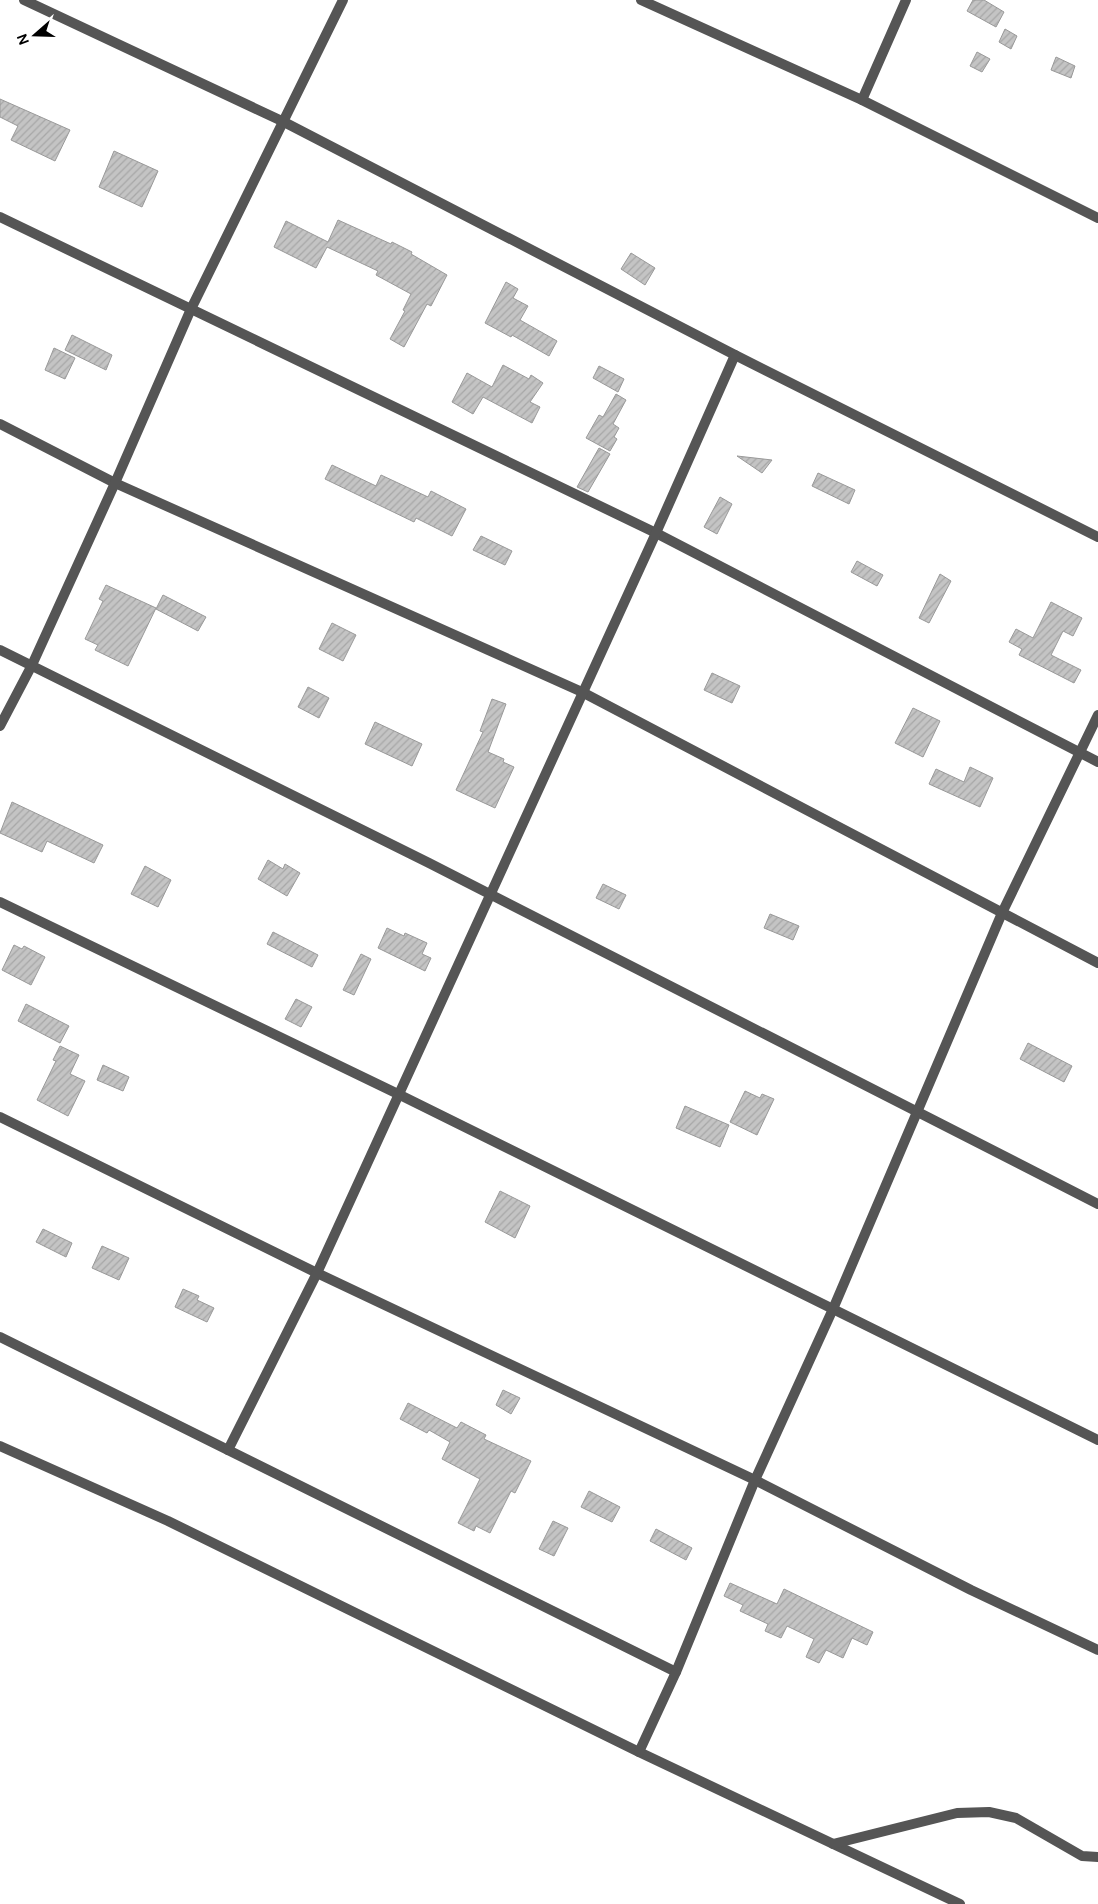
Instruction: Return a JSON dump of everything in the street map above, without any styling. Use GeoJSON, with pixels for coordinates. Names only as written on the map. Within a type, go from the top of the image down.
{"type":"FeatureCollection","features":[{"type":"Feature","properties":{"kind":"street"},"geometry":{"type":"LineString","coordinates":[[24,0],[284,122],[735,355],[1098,537]]}},
{"type":"Feature","properties":{"kind":"street"},"geometry":{"type":"LineString","coordinates":[[0,726],[32,665],[115,483],[191,309],[343,0]]}},
{"type":"Feature","properties":{"kind":"street"},"geometry":{"type":"LineString","coordinates":[[641,0],[862,100],[1098,218]]}},
{"type":"Feature","properties":{"kind":"street"},"geometry":{"type":"LineString","coordinates":[[862,100],[906,0]]}},
{"type":"Feature","properties":{"kind":"street"},"geometry":{"type":"LineString","coordinates":[[0,217],[656,533],[1098,762]]}},
{"type":"Feature","properties":{"kind":"street"},"geometry":{"type":"LineString","coordinates":[[228,1450],[317,1273],[656,533],[735,355]]}},
{"type":"Feature","properties":{"kind":"street"},"geometry":{"type":"LineString","coordinates":[[0,424],[115,483],[582,692],[1098,963]]}},
{"type":"Feature","properties":{"kind":"street"},"geometry":{"type":"LineString","coordinates":[[0,650],[429,863],[1098,1204]]}},
{"type":"Feature","properties":{"kind":"street"},"geometry":{"type":"LineString","coordinates":[[638,1752],[676,1672],[756,1480],[833,1309],[1002,913],[1098,715]]}},
{"type":"Feature","properties":{"kind":"street"},"geometry":{"type":"LineString","coordinates":[[0,902],[398,1094],[1098,1440]]}},
{"type":"Feature","properties":{"kind":"street"},"geometry":{"type":"LineString","coordinates":[[0,1116],[317,1273],[756,1480],[971,1590],[1098,1650]]}},
{"type":"Feature","properties":{"kind":"street"},"geometry":{"type":"LineString","coordinates":[[0,1338],[676,1672]]}},
{"type":"Feature","properties":{"kind":"street"},"geometry":{"type":"LineString","coordinates":[[0,1446],[168,1521],[638,1752],[960,1904]]}},
{"type":"Feature","properties":{"kind":"street"},"geometry":{"type":"LineString","coordinates":[[832,1844],[957,1813],[989,1812],[1016,1818],[1082,1856],[1098,1857]]}},
{"type":"Feature","properties":{"kind":"building"},"geometry":{"type":"Polygon","coordinates":[[[973,0],[984,0],[1004,12],[996,27],[967,11],[973,0]]]}},
{"type":"Feature","properties":{"kind":"building"},"geometry":{"type":"Polygon","coordinates":[[[1005,29],[1017,36],[1011,49],[999,42],[1005,29]]]}},
{"type":"Feature","properties":{"kind":"building"},"geometry":{"type":"Polygon","coordinates":[[[977,52],[990,59],[982,72],[970,66],[977,52]]]}},
{"type":"Feature","properties":{"kind":"building"},"geometry":{"type":"Polygon","coordinates":[[[1056,57],[1075,66],[1071,78],[1051,70],[1056,57]]]}},
{"type":"Feature","properties":{"kind":"building"},"geometry":{"type":"Polygon","coordinates":[[[0,99],[70,130],[55,161],[11,140],[18,126],[0,117],[0,99]]]}},
{"type":"Feature","properties":{"kind":"building"},"geometry":{"type":"Polygon","coordinates":[[[114,151],[158,171],[142,207],[99,187],[114,151]]]}},
{"type":"Feature","properties":{"kind":"building"},"geometry":{"type":"Polygon","coordinates":[[[338,220],[412,252],[411,254],[447,275],[431,306],[427,304],[404,347],[390,339],[405,311],[403,310],[411,294],[376,275],[378,271],[327,247],[316,268],[274,247],[286,221],[328,242],[338,220]]]}},
{"type":"Feature","properties":{"kind":"building"},"geometry":{"type":"Polygon","coordinates":[[[631,253],[655,268],[645,285],[621,269],[631,253]]]}},
{"type":"Feature","properties":{"kind":"building"},"geometry":{"type":"Polygon","coordinates":[[[506,282],[518,289],[513,298],[528,306],[520,320],[557,341],[549,356],[512,335],[511,337],[485,323],[506,282]]]}},
{"type":"Feature","properties":{"kind":"building"},"geometry":{"type":"Polygon","coordinates":[[[72,335],[112,355],[106,370],[65,350],[72,335]]]}},
{"type":"Feature","properties":{"kind":"building"},"geometry":{"type":"Polygon","coordinates":[[[54,348],[75,358],[65,379],[45,370],[54,348]]]}},
{"type":"Feature","properties":{"kind":"building"},"geometry":{"type":"Polygon","coordinates":[[[503,365],[529,379],[531,375],[543,383],[530,402],[540,407],[532,423],[483,397],[473,414],[452,402],[467,373],[492,387],[503,365]]]}},
{"type":"Feature","properties":{"kind":"building"},"geometry":{"type":"Polygon","coordinates":[[[599,366],[624,379],[618,392],[593,378],[599,366]]]}},
{"type":"Feature","properties":{"kind":"building"},"geometry":{"type":"Polygon","coordinates":[[[616,394],[626,400],[613,424],[619,428],[614,437],[617,439],[610,451],[586,438],[599,415],[603,417],[616,394]]]}},
{"type":"Feature","properties":{"kind":"building"},"geometry":{"type":"Polygon","coordinates":[[[599,448],[610,454],[588,492],[577,487],[599,448]]]}},
{"type":"Feature","properties":{"kind":"building"},"geometry":{"type":"Polygon","coordinates":[[[737,456],[772,460],[762,473],[737,456]]]}},
{"type":"Feature","properties":{"kind":"building"},"geometry":{"type":"Polygon","coordinates":[[[332,465],[376,486],[381,475],[428,497],[431,491],[466,509],[452,536],[416,518],[414,522],[325,479],[332,465]]]}},
{"type":"Feature","properties":{"kind":"building"},"geometry":{"type":"Polygon","coordinates":[[[818,473],[855,490],[849,504],[812,486],[818,473]]]}},
{"type":"Feature","properties":{"kind":"building"},"geometry":{"type":"Polygon","coordinates":[[[720,497],[732,504],[717,534],[704,527],[720,497]]]}},
{"type":"Feature","properties":{"kind":"building"},"geometry":{"type":"Polygon","coordinates":[[[481,536],[512,551],[505,565],[473,550],[481,536]]]}},
{"type":"Feature","properties":{"kind":"building"},"geometry":{"type":"Polygon","coordinates":[[[857,561],[883,575],[877,586],[851,572],[857,561]]]}},
{"type":"Feature","properties":{"kind":"building"},"geometry":{"type":"Polygon","coordinates":[[[940,574],[951,581],[929,623],[919,618],[940,574]]]}},
{"type":"Feature","properties":{"kind":"building"},"geometry":{"type":"Polygon","coordinates":[[[106,585],[156,608],[128,666],[95,650],[98,645],[85,639],[103,601],[99,599],[106,585]]]}},
{"type":"Feature","properties":{"kind":"building"},"geometry":{"type":"Polygon","coordinates":[[[163,595],[206,617],[198,631],[156,609],[163,595]]]}},
{"type":"Feature","properties":{"kind":"building"},"geometry":{"type":"Polygon","coordinates":[[[1051,602],[1082,618],[1073,636],[1063,631],[1051,655],[1081,670],[1074,683],[1019,655],[1022,649],[1009,642],[1016,629],[1033,638],[1051,602]]]}},
{"type":"Feature","properties":{"kind":"building"},"geometry":{"type":"Polygon","coordinates":[[[332,623],[356,635],[343,661],[319,649],[332,623]]]}},
{"type":"Feature","properties":{"kind":"building"},"geometry":{"type":"Polygon","coordinates":[[[712,673],[740,686],[732,703],[704,690],[712,673]]]}},
{"type":"Feature","properties":{"kind":"building"},"geometry":{"type":"Polygon","coordinates":[[[308,687],[329,698],[319,718],[298,707],[308,687]]]}},
{"type":"Feature","properties":{"kind":"building"},"geometry":{"type":"Polygon","coordinates":[[[492,699],[506,704],[488,752],[504,759],[503,762],[514,767],[495,808],[456,790],[483,732],[480,731],[492,699]]]}},
{"type":"Feature","properties":{"kind":"building"},"geometry":{"type":"Polygon","coordinates":[[[913,708],[940,721],[923,757],[895,743],[913,708]]]}},
{"type":"Feature","properties":{"kind":"building"},"geometry":{"type":"Polygon","coordinates":[[[375,722],[422,744],[412,766],[365,744],[375,722]]]}},
{"type":"Feature","properties":{"kind":"building"},"geometry":{"type":"Polygon","coordinates":[[[970,767],[993,778],[980,807],[929,784],[936,769],[964,782],[970,767]]]}},
{"type":"Feature","properties":{"kind":"building"},"geometry":{"type":"Polygon","coordinates":[[[12,802],[103,845],[94,863],[47,841],[42,852],[0,833],[12,802]]]}},
{"type":"Feature","properties":{"kind":"building"},"geometry":{"type":"Polygon","coordinates":[[[268,860],[283,869],[285,864],[300,873],[287,896],[258,879],[268,860]]]}},
{"type":"Feature","properties":{"kind":"building"},"geometry":{"type":"Polygon","coordinates":[[[145,866],[171,880],[158,907],[131,894],[145,866]]]}},
{"type":"Feature","properties":{"kind":"building"},"geometry":{"type":"Polygon","coordinates":[[[603,884],[626,895],[619,909],[596,898],[603,884]]]}},
{"type":"Feature","properties":{"kind":"building"},"geometry":{"type":"Polygon","coordinates":[[[770,914],[799,926],[793,940],[764,928],[770,914]]]}},
{"type":"Feature","properties":{"kind":"building"},"geometry":{"type":"Polygon","coordinates":[[[387,928],[404,936],[405,933],[427,943],[422,954],[431,958],[425,971],[378,948],[387,928]]]}},
{"type":"Feature","properties":{"kind":"building"},"geometry":{"type":"Polygon","coordinates":[[[273,932],[318,955],[312,967],[267,944],[273,932]]]}},
{"type":"Feature","properties":{"kind":"building"},"geometry":{"type":"Polygon","coordinates":[[[14,945],[22,949],[24,946],[45,957],[31,985],[2,970],[14,945]]]}},
{"type":"Feature","properties":{"kind":"building"},"geometry":{"type":"Polygon","coordinates":[[[361,954],[371,959],[354,995],[343,990],[361,954]]]}},
{"type":"Feature","properties":{"kind":"building"},"geometry":{"type":"Polygon","coordinates":[[[296,999],[312,1007],[301,1027],[285,1019],[296,999]]]}},
{"type":"Feature","properties":{"kind":"building"},"geometry":{"type":"Polygon","coordinates":[[[26,1004],[69,1026],[60,1043],[18,1021],[26,1004]]]}},
{"type":"Feature","properties":{"kind":"building"},"geometry":{"type":"Polygon","coordinates":[[[1028,1043],[1072,1066],[1064,1082],[1020,1059],[1028,1043]]]}},
{"type":"Feature","properties":{"kind":"building"},"geometry":{"type":"Polygon","coordinates":[[[60,1046],[79,1055],[70,1074],[85,1081],[68,1116],[37,1100],[56,1061],[53,1060],[60,1046]]]}},
{"type":"Feature","properties":{"kind":"building"},"geometry":{"type":"Polygon","coordinates":[[[103,1065],[129,1077],[123,1091],[97,1080],[103,1065]]]}},
{"type":"Feature","properties":{"kind":"building"},"geometry":{"type":"Polygon","coordinates":[[[745,1091],[760,1098],[762,1094],[774,1099],[757,1135],[730,1122],[745,1091]]]}},
{"type":"Feature","properties":{"kind":"building"},"geometry":{"type":"Polygon","coordinates":[[[685,1106],[729,1125],[720,1147],[676,1128],[685,1106]]]}},
{"type":"Feature","properties":{"kind":"building"},"geometry":{"type":"Polygon","coordinates":[[[500,1191],[530,1206],[515,1238],[485,1222],[500,1191]]]}},
{"type":"Feature","properties":{"kind":"building"},"geometry":{"type":"Polygon","coordinates":[[[43,1229],[72,1243],[66,1257],[36,1242],[43,1229]]]}},
{"type":"Feature","properties":{"kind":"building"},"geometry":{"type":"Polygon","coordinates":[[[102,1246],[129,1258],[119,1280],[92,1268],[102,1246]]]}},
{"type":"Feature","properties":{"kind":"building"},"geometry":{"type":"Polygon","coordinates":[[[183,1289],[199,1296],[197,1300],[214,1308],[207,1322],[175,1307],[183,1289]]]}},
{"type":"Feature","properties":{"kind":"building"},"geometry":{"type":"Polygon","coordinates":[[[503,1390],[520,1398],[511,1414],[496,1405],[503,1390]]]}},
{"type":"Feature","properties":{"kind":"building"},"geometry":{"type":"Polygon","coordinates":[[[408,1403],[457,1428],[461,1422],[486,1435],[484,1439],[531,1461],[515,1493],[511,1491],[490,1533],[476,1526],[474,1531],[458,1523],[480,1479],[442,1459],[450,1442],[429,1430],[427,1433],[400,1419],[408,1403]]]}},
{"type":"Feature","properties":{"kind":"building"},"geometry":{"type":"Polygon","coordinates":[[[589,1491],[620,1507],[612,1522],[581,1507],[589,1491]]]}},
{"type":"Feature","properties":{"kind":"building"},"geometry":{"type":"Polygon","coordinates":[[[553,1521],[568,1528],[554,1556],[539,1549],[553,1521]]]}},
{"type":"Feature","properties":{"kind":"building"},"geometry":{"type":"Polygon","coordinates":[[[656,1529],[692,1548],[686,1560],[650,1541],[656,1529]]]}},
{"type":"Feature","properties":{"kind":"building"},"geometry":{"type":"Polygon","coordinates":[[[730,1583],[777,1604],[784,1589],[873,1632],[867,1645],[852,1638],[843,1658],[826,1650],[819,1663],[806,1657],[814,1639],[787,1626],[781,1638],[765,1631],[768,1624],[740,1611],[743,1605],[724,1596],[730,1583]]]}}]}
